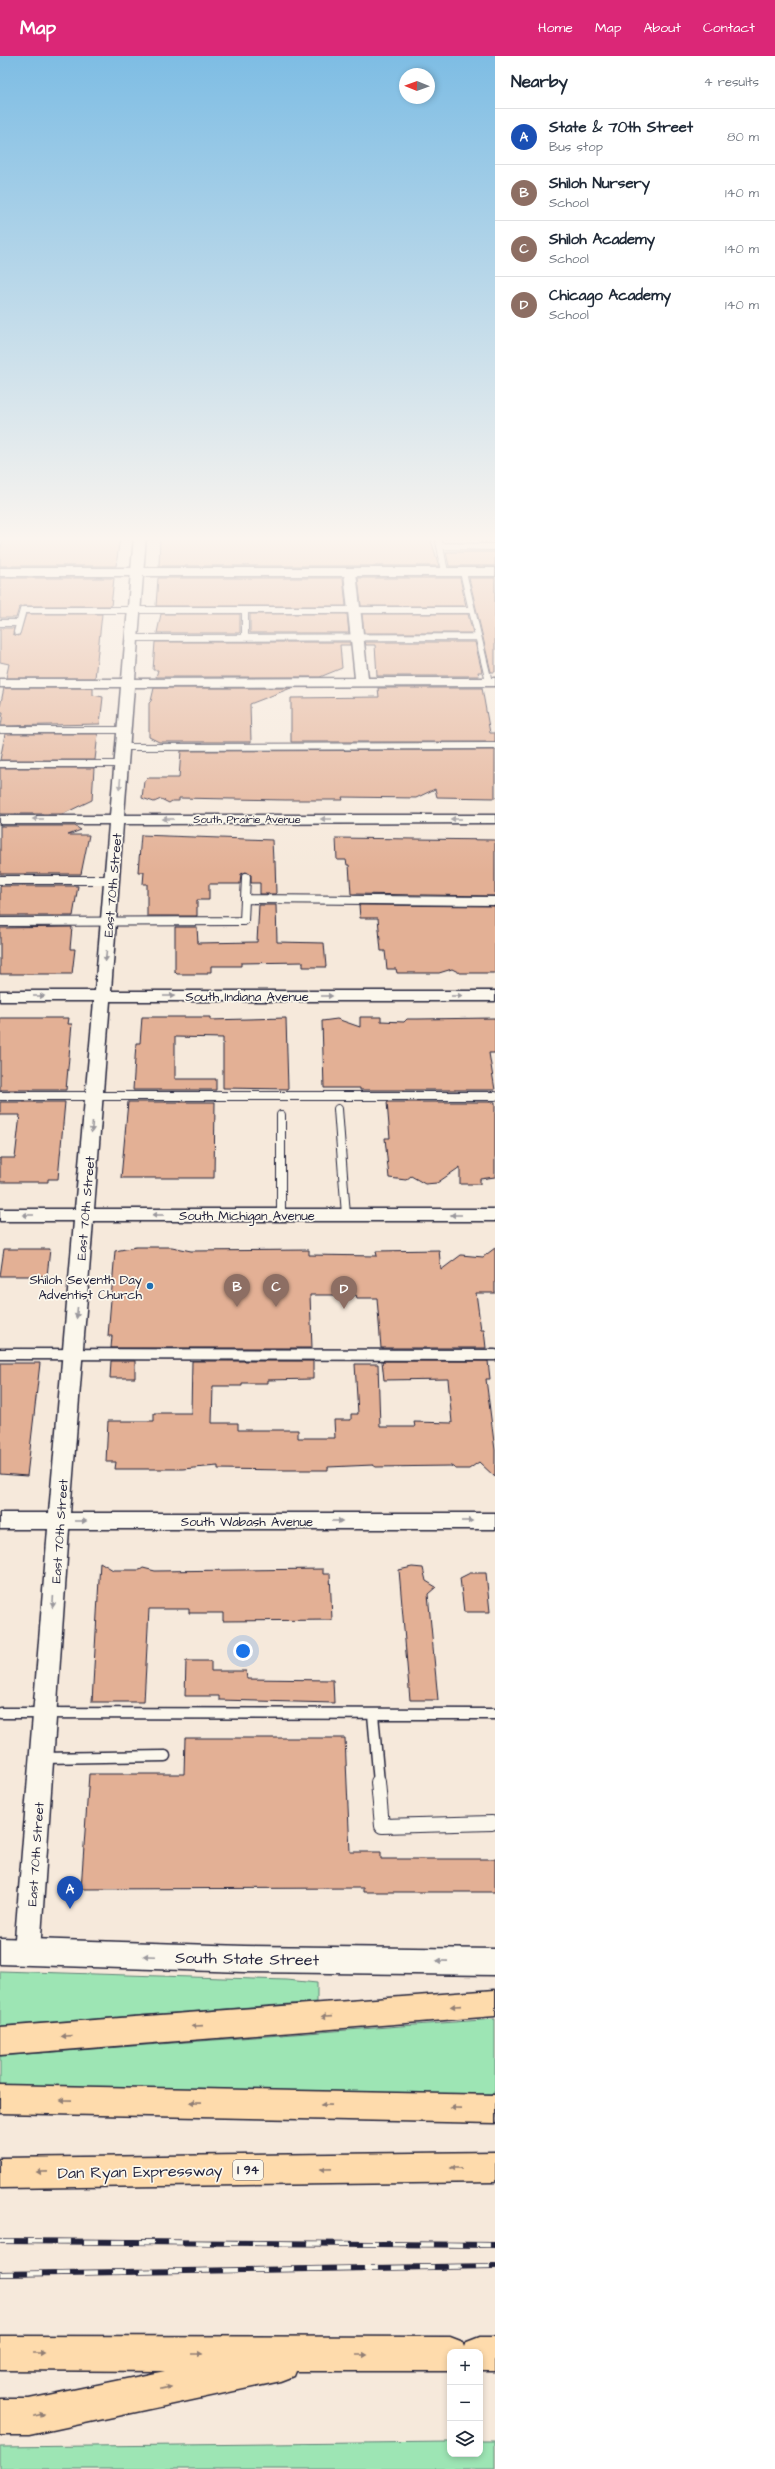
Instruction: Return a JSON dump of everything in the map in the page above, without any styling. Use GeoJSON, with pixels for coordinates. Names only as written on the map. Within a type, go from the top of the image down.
{"type":"FeatureCollection","features":[{"type":"Feature","properties":{"kind":"highway"},"geometry":{"type":"LineString","coordinates":[[0,2041],[495,2003]]}},
{"type":"Feature","properties":{"kind":"highway"},"geometry":{"type":"LineString","coordinates":[[0,2099],[495,2109]]}},
{"type":"Feature","properties":{"kind":"highway","name":"Dan Ryan Expressway"},"geometry":{"type":"LineString","coordinates":[[0,2173],[495,2167]]}},
{"type":"Feature","properties":{"kind":"highway"},"geometry":{"type":"LineString","coordinates":[[0,2353],[323,2355],[447,2354]]}},
{"type":"Feature","properties":{"kind":"highway"},"geometry":{"type":"LineString","coordinates":[[483,2354],[495,2354]]}},
{"type":"Feature","properties":{"kind":"highway"},"geometry":{"type":"LineString","coordinates":[[0,2418],[29,2417],[323,2355]]}},
{"type":"Feature","properties":{"kind":"street","name":"East 70th Street"},"geometry":{"type":"LineString","coordinates":[[13,1951],[42,1758],[59,1521],[131,649]]}},
{"type":"Feature","properties":{"kind":"street"},"geometry":{"type":"LineString","coordinates":[[358,649],[362,682]]}},
{"type":"Feature","properties":{"kind":"street"},"geometry":{"type":"LineString","coordinates":[[0,682],[492,682]]}},
{"type":"Feature","properties":{"kind":"street","name":"South Prairie Avenue"},"geometry":{"type":"LineString","coordinates":[[0,820],[495,819]]}},
{"type":"Feature","properties":{"kind":"street","name":"South Indiana Avenue"},"geometry":{"type":"LineString","coordinates":[[0,996],[495,996]]}},
{"type":"Feature","properties":{"kind":"street","name":"South Michigan Avenue"},"geometry":{"type":"LineString","coordinates":[[0,1215],[495,1215]]}},
{"type":"Feature","properties":{"kind":"street","name":"South Wabash Avenue"},"geometry":{"type":"LineString","coordinates":[[0,1521],[495,1521]]}},
{"type":"Feature","properties":{"kind":"street","name":"South State Street"},"geometry":{"type":"LineString","coordinates":[[13,1951],[244,1959],[495,1962]]}},
{"type":"Feature","properties":{"kind":"lane"},"geometry":{"type":"LineString","coordinates":[[482,649],[492,682]]}},
{"type":"Feature","properties":{"kind":"lane"},"geometry":{"type":"LineString","coordinates":[[0,730],[124,730]]}},
{"type":"Feature","properties":{"kind":"lane"},"geometry":{"type":"LineString","coordinates":[[0,764],[122,755],[495,746]]}},
{"type":"Feature","properties":{"kind":"lane"},"geometry":{"type":"LineString","coordinates":[[0,922],[244,922],[246,877]]}},
{"type":"Feature","properties":{"kind":"lane"},"geometry":{"type":"LineString","coordinates":[[0,880],[112,880]]}},
{"type":"Feature","properties":{"kind":"lane"},"geometry":{"type":"LineString","coordinates":[[245,899],[495,901]]}},
{"type":"Feature","properties":{"kind":"lane"},"geometry":{"type":"LineString","coordinates":[[0,1096],[495,1096]]}},
{"type":"Feature","properties":{"kind":"lane"},"geometry":{"type":"LineString","coordinates":[[338,1109],[346,1215]]}},
{"type":"Feature","properties":{"kind":"lane"},"geometry":{"type":"LineString","coordinates":[[281,1115],[281,1215]]}},
{"type":"Feature","properties":{"kind":"lane"},"geometry":{"type":"LineString","coordinates":[[0,1354],[495,1355]]}},
{"type":"Feature","properties":{"kind":"lane"},"geometry":{"type":"LineString","coordinates":[[0,1713],[495,1714]]}},
{"type":"Feature","properties":{"kind":"lane"},"geometry":{"type":"LineString","coordinates":[[373,1714],[382,1826],[492,1824]]}},
{"type":"Feature","properties":{"kind":"lane"},"geometry":{"type":"LineString","coordinates":[[42,1758],[165,1756]]}},
{"type":"Feature","properties":{"kind":"green space"},"geometry":{"type":"Polygon","coordinates":[[[0,1971],[286,1980],[317,1983],[317,2002],[0,2026],[0,1971]]]}},
{"type":"Feature","properties":{"kind":"green space"},"geometry":{"type":"Polygon","coordinates":[[[495,2019],[495,2094],[0,2090],[0,2056],[495,2019]]]}},
{"type":"Feature","properties":{"kind":"green space"},"geometry":{"type":"Polygon","coordinates":[[[483,2441],[495,2441],[495,2469],[0,2469],[0,2447],[447,2442],[447,2457],[483,2457],[483,2441]]]}},
{"type":"Feature","properties":{"kind":"building"},"geometry":{"type":"Polygon","coordinates":[[[0,649],[98,649],[95,678],[6,678],[9,664],[0,662],[0,649]]]}},
{"type":"Feature","properties":{"kind":"building"},"geometry":{"type":"Polygon","coordinates":[[[155,649],[340,649],[342,668],[320,677],[156,677],[158,670],[153,670],[155,649]]]}},
{"type":"Feature","properties":{"kind":"building"},"geometry":{"type":"Polygon","coordinates":[[[375,649],[477,649],[482,672],[478,672],[479,676],[377,676],[375,649]]]}},
{"type":"Feature","properties":{"kind":"building"},"geometry":{"type":"Polygon","coordinates":[[[486,649],[495,649],[495,672],[491,672],[486,649]]]}},
{"type":"Feature","properties":{"kind":"building"},"geometry":{"type":"Polygon","coordinates":[[[4,688],[93,688],[93,695],[103,697],[100,724],[1,726],[3,712],[0,712],[0,707],[4,688]]]}},
{"type":"Feature","properties":{"kind":"building"},"geometry":{"type":"Polygon","coordinates":[[[154,688],[291,688],[250,704],[251,742],[159,742],[149,737],[149,703],[151,701],[154,688]]]}},
{"type":"Feature","properties":{"kind":"building"},"geometry":{"type":"Polygon","coordinates":[[[378,688],[482,688],[490,733],[495,733],[495,742],[291,742],[291,698],[379,697],[378,688]]]}},
{"type":"Feature","properties":{"kind":"building"},"geometry":{"type":"Polygon","coordinates":[[[5,734],[98,734],[95,760],[0,760],[5,734]]]}},
{"type":"Feature","properties":{"kind":"building"},"geometry":{"type":"Polygon","coordinates":[[[495,750],[495,798],[437,797],[435,789],[416,798],[342,797],[343,800],[285,800],[179,798],[179,801],[172,801],[169,803],[161,799],[154,802],[142,798],[144,781],[148,778],[179,778],[181,751],[495,750]]]}},
{"type":"Feature","properties":{"kind":"building"},"geometry":{"type":"Polygon","coordinates":[[[0,768],[94,768],[92,800],[63,814],[0,814],[0,768]]]}},
{"type":"Feature","properties":{"kind":"building"},"geometry":{"type":"Polygon","coordinates":[[[0,826],[75,826],[81,830],[68,835],[89,835],[81,874],[0,874],[0,826]]]}},
{"type":"Feature","properties":{"kind":"building"},"geometry":{"type":"Polygon","coordinates":[[[141,835],[272,840],[273,861],[275,861],[276,894],[260,894],[260,883],[251,883],[251,875],[246,872],[241,874],[240,884],[209,884],[209,900],[197,900],[197,916],[147,916],[147,884],[143,884],[144,872],[138,872],[141,835]]]}},
{"type":"Feature","properties":{"kind":"building"},"geometry":{"type":"Polygon","coordinates":[[[336,838],[495,840],[495,896],[351,894],[349,865],[347,865],[346,860],[337,860],[336,838]]]}},
{"type":"Feature","properties":{"kind":"building"},"geometry":{"type":"Polygon","coordinates":[[[0,886],[78,886],[73,916],[0,916],[0,886]]]}},
{"type":"Feature","properties":{"kind":"building"},"geometry":{"type":"Polygon","coordinates":[[[259,905],[276,905],[277,942],[324,943],[326,967],[303,967],[303,962],[241,963],[241,966],[211,966],[211,972],[207,972],[207,974],[177,974],[175,972],[175,927],[197,927],[198,943],[257,942],[259,905]]]}},
{"type":"Feature","properties":{"kind":"building"},"geometry":{"type":"Polygon","coordinates":[[[359,905],[495,906],[495,973],[460,973],[452,969],[439,973],[397,973],[396,969],[387,969],[385,951],[381,951],[378,918],[360,918],[359,905]]]}},
{"type":"Feature","properties":{"kind":"building"},"geometry":{"type":"Polygon","coordinates":[[[72,927],[70,949],[75,949],[72,974],[0,974],[0,928],[72,927]]]}},
{"type":"Feature","properties":{"kind":"building"},"geometry":{"type":"Polygon","coordinates":[[[142,1017],[210,1017],[210,1020],[286,1018],[288,1089],[223,1088],[223,1038],[175,1037],[175,1079],[216,1079],[216,1090],[133,1090],[136,1043],[140,1043],[142,1017]]]}},
{"type":"Feature","properties":{"kind":"building"},"geometry":{"type":"Polygon","coordinates":[[[360,1017],[381,1017],[381,1021],[404,1022],[407,1019],[495,1018],[495,1053],[489,1053],[495,1090],[360,1090],[360,1088],[324,1088],[322,1021],[337,1019],[360,1027],[360,1017]]]}},
{"type":"Feature","properties":{"kind":"building"},"geometry":{"type":"Polygon","coordinates":[[[0,1018],[69,1018],[68,1024],[72,1024],[66,1090],[0,1090],[0,1018]]]}},
{"type":"Feature","properties":{"kind":"building"},"geometry":{"type":"Polygon","coordinates":[[[0,1102],[65,1102],[58,1179],[48,1179],[48,1182],[0,1182],[0,1158],[15,1158],[20,1115],[0,1115],[0,1102]]]}},
{"type":"Feature","properties":{"kind":"building"},"geometry":{"type":"Polygon","coordinates":[[[128,1102],[215,1102],[214,1178],[121,1178],[128,1102]]]}},
{"type":"Feature","properties":{"kind":"building"},"geometry":{"type":"Polygon","coordinates":[[[387,1102],[495,1102],[495,1177],[480,1179],[480,1184],[460,1184],[460,1167],[437,1183],[425,1184],[411,1176],[406,1180],[389,1178],[385,1138],[390,1138],[387,1102]]]}},
{"type":"Feature","properties":{"kind":"building"},"geometry":{"type":"Polygon","coordinates":[[[136,1247],[172,1247],[191,1251],[309,1250],[309,1255],[377,1256],[376,1251],[439,1250],[441,1270],[461,1255],[483,1257],[495,1248],[495,1293],[476,1293],[481,1330],[484,1330],[486,1348],[381,1348],[377,1298],[357,1298],[356,1295],[310,1295],[312,1348],[111,1348],[112,1336],[108,1336],[115,1251],[136,1247]]]}},
{"type":"Feature","properties":{"kind":"building"},"geometry":{"type":"Polygon","coordinates":[[[4,1249],[50,1249],[47,1276],[0,1276],[4,1249]]]}},
{"type":"Feature","properties":{"kind":"building"},"geometry":{"type":"Polygon","coordinates":[[[111,1361],[135,1361],[135,1378],[110,1378],[111,1361]]]}},
{"type":"Feature","properties":{"kind":"building"},"geometry":{"type":"Polygon","coordinates":[[[192,1361],[313,1361],[313,1379],[268,1380],[268,1383],[242,1383],[242,1386],[213,1386],[212,1423],[238,1423],[238,1430],[298,1430],[298,1438],[335,1438],[334,1420],[351,1420],[351,1414],[358,1414],[355,1364],[378,1364],[380,1427],[415,1427],[414,1422],[452,1423],[448,1379],[384,1380],[382,1361],[488,1361],[490,1379],[486,1379],[495,1450],[495,1477],[479,1462],[469,1469],[456,1469],[451,1466],[376,1467],[373,1465],[328,1467],[328,1470],[285,1470],[218,1469],[218,1466],[182,1469],[115,1469],[116,1462],[106,1462],[108,1421],[154,1421],[154,1413],[191,1413],[192,1361]]]}},
{"type":"Feature","properties":{"kind":"building"},"geometry":{"type":"Polygon","coordinates":[[[0,1363],[40,1363],[27,1476],[0,1474],[0,1363]]]}},
{"type":"Feature","properties":{"kind":"building"},"geometry":{"type":"Polygon","coordinates":[[[100,1562],[113,1570],[140,1570],[143,1568],[155,1571],[323,1569],[323,1574],[330,1574],[332,1620],[223,1621],[223,1613],[189,1613],[189,1609],[149,1609],[144,1702],[92,1702],[100,1562]]]}},
{"type":"Feature","properties":{"kind":"building"},"geometry":{"type":"Polygon","coordinates":[[[412,1567],[423,1568],[426,1581],[436,1587],[428,1594],[438,1700],[410,1700],[399,1570],[412,1567]]]}},
{"type":"Feature","properties":{"kind":"building"},"geometry":{"type":"Polygon","coordinates":[[[470,1573],[486,1573],[490,1612],[464,1612],[460,1578],[470,1573]]]}},
{"type":"Feature","properties":{"kind":"building"},"geometry":{"type":"Polygon","coordinates":[[[186,1661],[211,1661],[211,1671],[246,1671],[247,1679],[333,1680],[334,1703],[219,1700],[219,1696],[185,1696],[186,1661]]]}},
{"type":"Feature","properties":{"kind":"building"},"geometry":{"type":"Polygon","coordinates":[[[185,1738],[345,1738],[350,1852],[381,1852],[381,1859],[495,1859],[495,1892],[363,1892],[363,1888],[81,1889],[89,1774],[184,1774],[185,1738]]]}},
{"type":"Feature","properties":{"kind":"railway"},"geometry":{"type":"LineString","coordinates":[[0,2241],[495,2245]]}},
{"type":"Feature","properties":{"kind":"railway"},"geometry":{"type":"LineString","coordinates":[[0,2274],[495,2266]]}},
{"type":"Feature","properties":{"kind":"place","name":"Shiloh Seventh Day Adventist Church"},"geometry":{"type":"Point","coordinates":[150,1286]}},
{"type":"Feature","properties":{"kind":"place","name":"Shiloh Nursery"},"geometry":{"type":"Point","coordinates":[237,1307]}},
{"type":"Feature","properties":{"kind":"place","name":"Shiloh Academy"},"geometry":{"type":"Point","coordinates":[276,1307]}},
{"type":"Feature","properties":{"kind":"place","name":"Chicago Academy"},"geometry":{"type":"Point","coordinates":[344,1309]}},
{"type":"Feature","properties":{"kind":"place","name":"State & 70th Street"},"geometry":{"type":"Point","coordinates":[70,1909]}}]}
